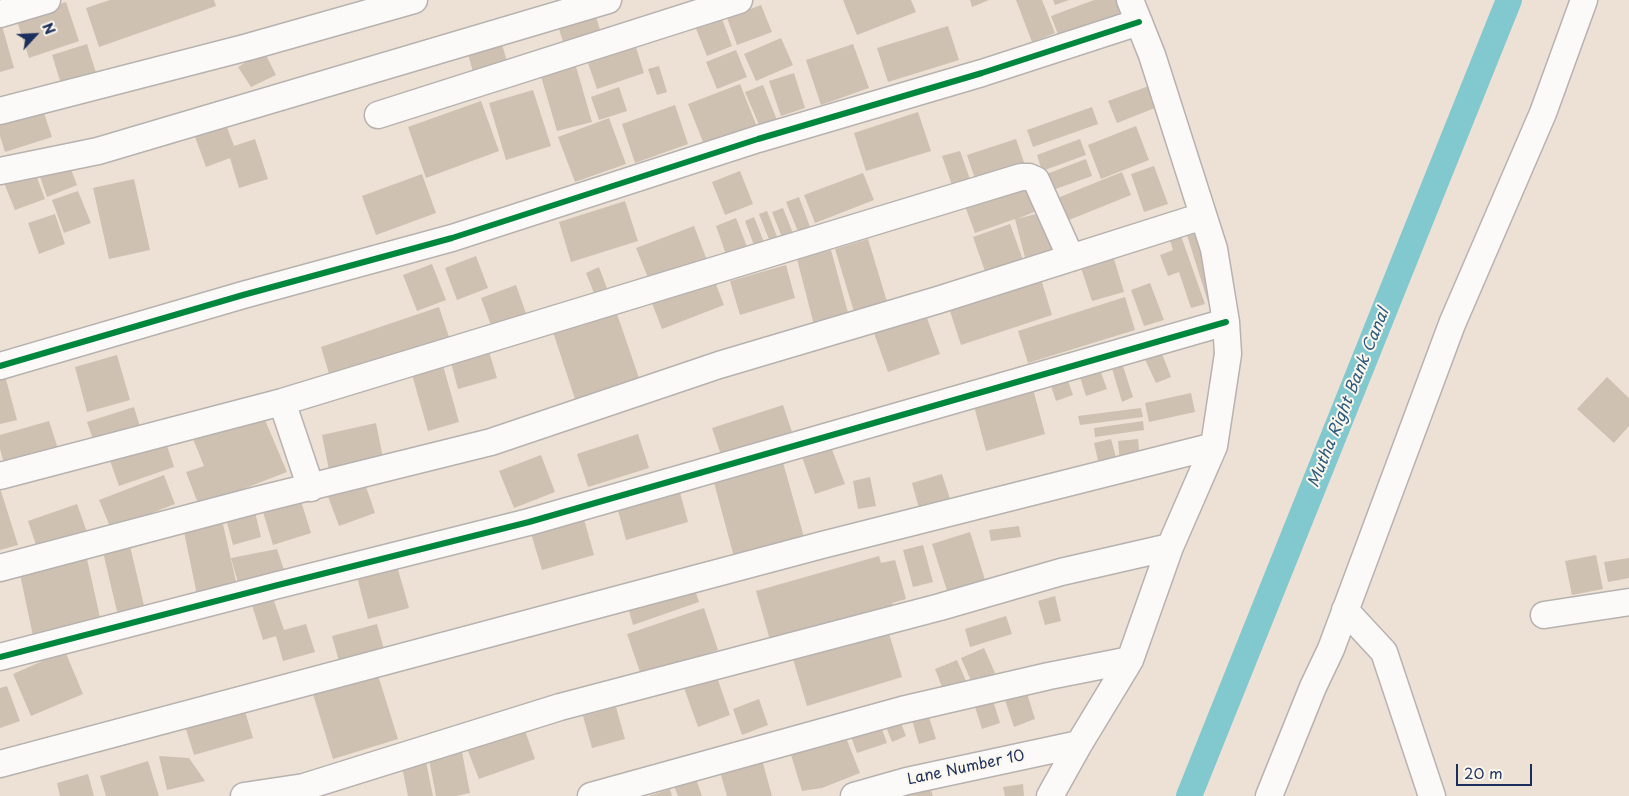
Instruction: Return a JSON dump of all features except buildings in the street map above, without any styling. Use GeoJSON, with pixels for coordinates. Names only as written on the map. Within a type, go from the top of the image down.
{"type":"FeatureCollection","features":[{"type":"Feature","properties":{"kind":"street"},"geometry":{"type":"LineString","coordinates":[[0,14],[47,0]]}},
{"type":"Feature","properties":{"kind":"street"},"geometry":{"type":"LineString","coordinates":[[0,112],[248,47],[414,0]]}},
{"type":"Feature","properties":{"kind":"street"},"geometry":{"type":"LineString","coordinates":[[0,171],[98,151],[608,0]]}},
{"type":"Feature","properties":{"kind":"street"},"geometry":{"type":"LineString","coordinates":[[378,115],[739,0]]}},
{"type":"Feature","properties":{"kind":"street"},"geometry":{"type":"LineString","coordinates":[[1269,796],[1346,610],[1452,324],[1543,113],[1584,0]]}},
{"type":"Feature","properties":{"kind":"street"},"geometry":{"type":"LineString","coordinates":[[0,366],[243,295],[452,238],[758,139],[982,73],[1134,11],[1152,55],[1214,249],[1226,322],[1228,354],[1214,446],[1170,547],[1130,660],[1050,796]]}},
{"type":"Feature","properties":{"kind":"street"},"geometry":{"type":"LineString","coordinates":[[0,476],[282,402],[1021,177],[1029,177],[1036,180],[1071,258]]}},
{"type":"Feature","properties":{"kind":"street"},"geometry":{"type":"LineString","coordinates":[[0,568],[257,500],[491,442],[719,365],[938,300],[1203,216]]}},
{"type":"Feature","properties":{"kind":"street"},"geometry":{"type":"LineString","coordinates":[[0,657],[268,587],[529,522],[1226,322]]}},
{"type":"Feature","properties":{"kind":"street"},"geometry":{"type":"LineString","coordinates":[[282,402],[311,488]]}},
{"type":"Feature","properties":{"kind":"street"},"geometry":{"type":"LineString","coordinates":[[0,764],[822,545],[1214,446]]}},
{"type":"Feature","properties":{"kind":"street"},"geometry":{"type":"LineString","coordinates":[[244,796],[304,787],[560,707],[940,607],[1062,572],[1170,547]]}},
{"type":"Feature","properties":{"kind":"street"},"geometry":{"type":"LineString","coordinates":[[1544,615],[1629,602]]}},
{"type":"Feature","properties":{"kind":"street"},"geometry":{"type":"LineString","coordinates":[[1346,610],[1384,652],[1432,796]]}},
{"type":"Feature","properties":{"kind":"street"},"geometry":{"type":"LineString","coordinates":[[590,796],[902,710],[1049,676],[1130,660]]}},
{"type":"Feature","properties":{"kind":"street","name":"Lane Number 10"},"geometry":{"type":"LineString","coordinates":[[854,796],[907,781],[1079,744]]}},
{"type":"Feature","properties":{"kind":"waterway","name":"Mutha Right Bank Canal"},"geometry":{"type":"LineString","coordinates":[[1189,796],[1509,0]]}},
{"type":"Feature","properties":{"kind":"cycle path"},"geometry":{"type":"LineString","coordinates":[[0,366],[243,295],[452,238],[758,139],[982,73],[1139,22]]}},
{"type":"Feature","properties":{"kind":"cycle path"},"geometry":{"type":"LineString","coordinates":[[0,657],[529,522],[1226,322]]}}]}
